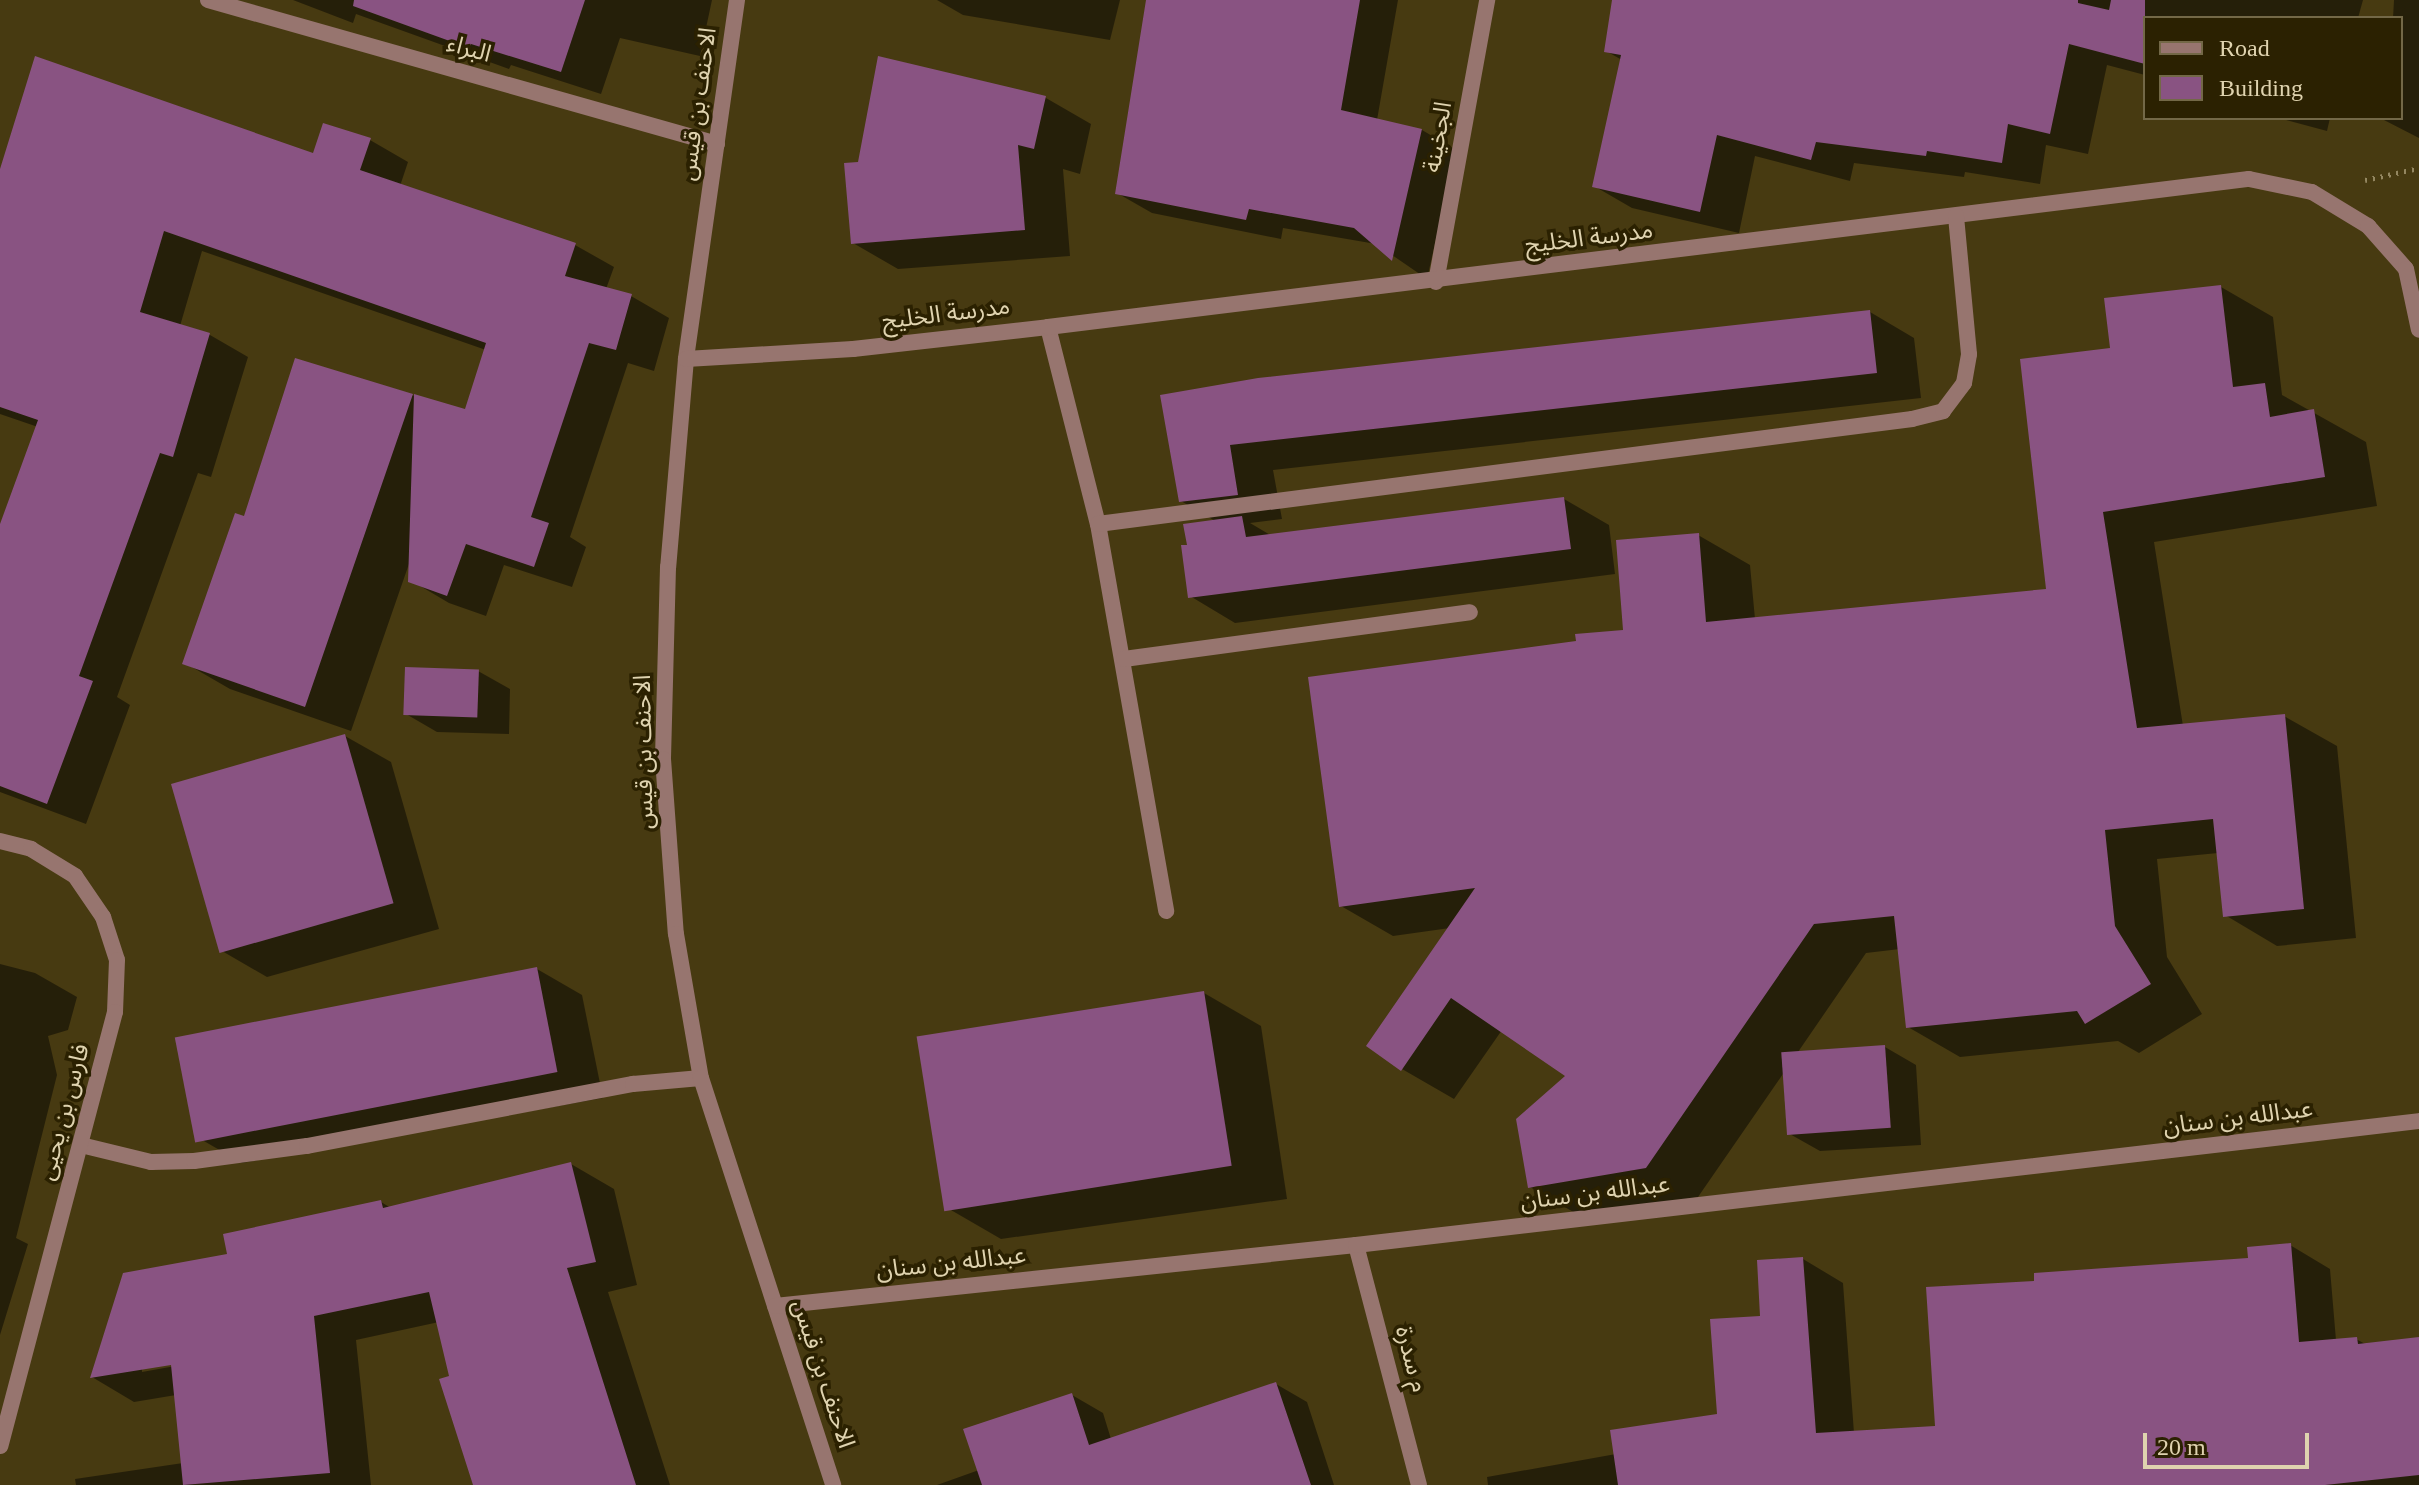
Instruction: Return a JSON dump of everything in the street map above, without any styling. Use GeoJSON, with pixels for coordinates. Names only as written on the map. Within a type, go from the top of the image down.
{"type":"FeatureCollection","features":[{"type":"Feature","properties":{"kind":"street","name":"البراء"},"geometry":{"type":"LineString","coordinates":[[208,0],[717,144]]}},
{"type":"Feature","properties":{"kind":"street","name":"الاحنف بن قيس"},"geometry":{"type":"LineString","coordinates":[[737,0],[686,359],[668,567],[663,759],[676,934],[701,1078],[833,1485]]}},
{"type":"Feature","properties":{"kind":"street","name":"الجخينة"},"geometry":{"type":"LineString","coordinates":[[1436,282],[1487,0]]}},
{"type":"Feature","properties":{"kind":"street","name":"مدرسة الخليج"},"geometry":{"type":"LineString","coordinates":[[686,359],[853,349],[1048,327],[1436,282],[2249,179],[2312,192],[2368,226],[2406,269],[2419,330]]}},
{"type":"Feature","properties":{"kind":"street"},"geometry":{"type":"LineString","coordinates":[[1098,524],[1912,419],[1943,411],[1964,383],[1969,354],[1956,216]]}},
{"type":"Feature","properties":{"kind":"street"},"geometry":{"type":"LineString","coordinates":[[1048,327],[1098,524],[1166,911]]}},
{"type":"Feature","properties":{"kind":"street"},"geometry":{"type":"LineString","coordinates":[[1124,659],[1470,612]]}},
{"type":"Feature","properties":{"kind":"street","name":"فارس بن يحيى"},"geometry":{"type":"LineString","coordinates":[[0,841],[31,849],[75,876],[103,917],[117,960],[115,1012],[15,1379],[0,1446]]}},
{"type":"Feature","properties":{"kind":"street"},"geometry":{"type":"LineString","coordinates":[[81,1145],[151,1162],[194,1161],[307,1146],[633,1084],[701,1078]]}},
{"type":"Feature","properties":{"kind":"street","name":"عبدالله بن سنان"},"geometry":{"type":"LineString","coordinates":[[775,1306],[1356,1245],[2419,1121]]}},
{"type":"Feature","properties":{"kind":"street","name":"م سدرة"},"geometry":{"type":"LineString","coordinates":[[1356,1245],[1419,1485]]}},
{"type":"Feature","properties":{"kind":"building"},"geometry":{"type":"Polygon","coordinates":[[[354,0],[585,0],[561,72],[471,44],[469,48],[353,6],[354,0]]]}},
{"type":"Feature","properties":{"kind":"building"},"geometry":{"type":"Polygon","coordinates":[[[1146,0],[1360,0],[1341,110],[1422,129],[1392,261],[1354,228],[1249,209],[1246,220],[1115,194],[1146,0]]]}},
{"type":"Feature","properties":{"kind":"building"},"geometry":{"type":"Polygon","coordinates":[[[1612,0],[2078,0],[2078,3],[2109,10],[2111,0],[2145,0],[2143,63],[2069,44],[2050,134],[2008,124],[2002,163],[1927,151],[1926,156],[1816,142],[1811,160],[1717,135],[1700,212],[1592,187],[1621,55],[1604,52],[1612,0]]]}},
{"type":"Feature","properties":{"kind":"building"},"geometry":{"type":"Polygon","coordinates":[[[35,56],[313,153],[323,123],[371,138],[360,170],[576,243],[565,276],[632,294],[616,350],[589,343],[531,517],[549,523],[534,567],[466,544],[447,596],[408,582],[414,394],[465,409],[486,343],[164,231],[140,312],[210,333],[173,457],[160,453],[79,676],[93,681],[47,804],[0,786],[0,524],[38,420],[0,407],[0,169],[35,56]]]}},
{"type":"Feature","properties":{"kind":"building"},"geometry":{"type":"Polygon","coordinates":[[[878,56],[1046,96],[1034,149],[1018,145],[1025,230],[851,244],[844,163],[858,162],[878,56]]]}},
{"type":"Feature","properties":{"kind":"building"},"geometry":{"type":"Polygon","coordinates":[[[2221,285],[2233,387],[2265,383],[2270,417],[2314,409],[2325,477],[2103,512],[2137,728],[2285,714],[2304,909],[2223,917],[2213,819],[2105,830],[2115,926],[2151,984],[2085,1024],[2077,1011],[1906,1028],[1894,916],[1814,924],[1646,1168],[1528,1188],[1516,1119],[1565,1076],[1451,998],[1401,1071],[1366,1046],[1475,888],[1339,907],[1308,677],[1576,641],[1575,634],[1623,630],[1616,540],[1699,533],[1706,622],[2046,589],[2020,359],[2110,348],[2104,298],[2221,285]]]}},
{"type":"Feature","properties":{"kind":"building"},"geometry":{"type":"Polygon","coordinates":[[[1870,310],[1877,373],[1230,445],[1238,495],[1179,502],[1160,395],[1258,378],[1870,310]]]}},
{"type":"Feature","properties":{"kind":"building"},"geometry":{"type":"Polygon","coordinates":[[[295,358],[413,394],[305,707],[182,664],[235,513],[244,516],[295,358]]]}},
{"type":"Feature","properties":{"kind":"building"},"geometry":{"type":"Polygon","coordinates":[[[1564,497],[1571,549],[1188,598],[1181,545],[1187,545],[1183,524],[1242,516],[1246,537],[1564,497]]]}},
{"type":"Feature","properties":{"kind":"building"},"geometry":{"type":"Polygon","coordinates":[[[405,667],[479,670],[477,718],[403,715],[405,667]]]}},
{"type":"Feature","properties":{"kind":"building"},"geometry":{"type":"Polygon","coordinates":[[[345,734],[394,903],[220,953],[171,784],[345,734]]]}},
{"type":"Feature","properties":{"kind":"building"},"geometry":{"type":"Polygon","coordinates":[[[537,967],[557,1072],[195,1142],[175,1037],[537,967]]]}},
{"type":"Feature","properties":{"kind":"building"},"geometry":{"type":"Polygon","coordinates":[[[1204,991],[1232,1166],[944,1211],[917,1037],[1204,991]]]}},
{"type":"Feature","properties":{"kind":"building"},"geometry":{"type":"Polygon","coordinates":[[[1885,1045],[1891,1128],[1787,1135],[1781,1052],[1885,1045]]]}},
{"type":"Feature","properties":{"kind":"building"},"geometry":{"type":"Polygon","coordinates":[[[571,1162],[596,1262],[567,1268],[636,1485],[473,1485],[439,1379],[449,1376],[429,1292],[314,1316],[330,1473],[183,1485],[171,1365],[90,1378],[123,1273],[227,1254],[223,1234],[381,1200],[383,1208],[571,1162]]]}},
{"type":"Feature","properties":{"kind":"building"},"geometry":{"type":"Polygon","coordinates":[[[2291,1243],[2299,1342],[2357,1337],[2358,1344],[2419,1337],[2419,1475],[2325,1485],[1618,1485],[1610,1430],[1717,1414],[1710,1319],[1760,1316],[1757,1260],[1803,1257],[1816,1433],[1935,1426],[1926,1287],[2034,1281],[2034,1273],[2248,1258],[2247,1247],[2291,1243]]]}},
{"type":"Feature","properties":{"kind":"building"},"geometry":{"type":"Polygon","coordinates":[[[1276,1382],[1311,1485],[982,1485],[963,1429],[1072,1393],[1089,1445],[1276,1382]]]}}]}
